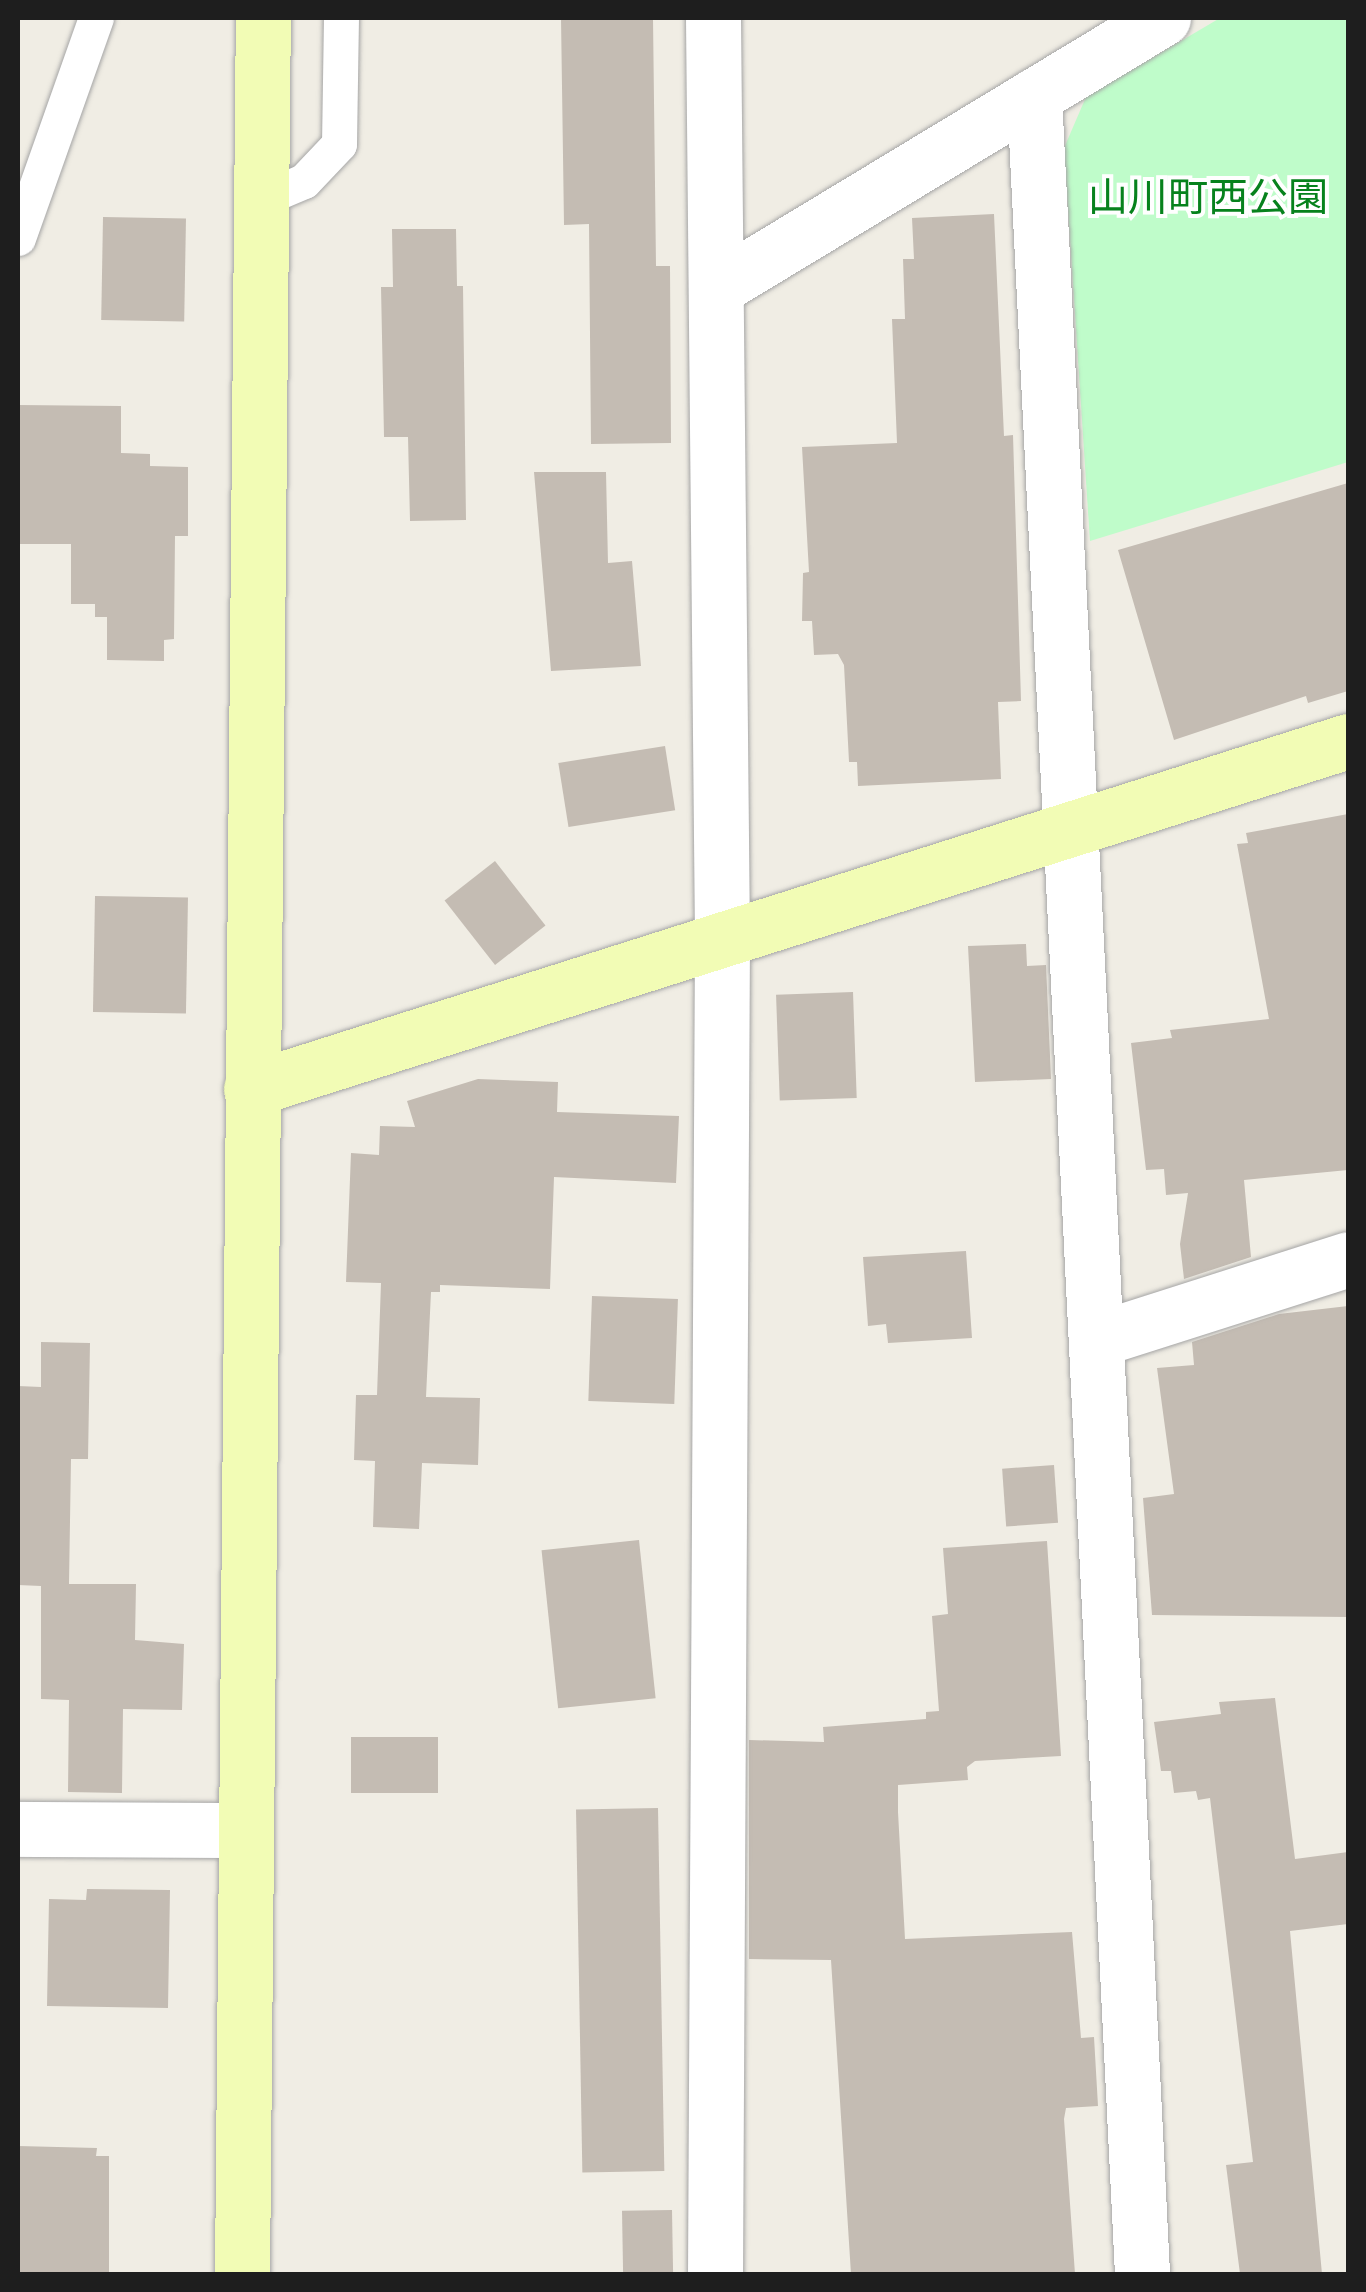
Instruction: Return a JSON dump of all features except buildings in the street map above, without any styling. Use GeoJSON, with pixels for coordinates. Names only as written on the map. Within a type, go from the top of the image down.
{"type":"FeatureCollection","features":[{"type":"Feature","properties":{"kind":"street"},"geometry":{"type":"LineString","coordinates":[[242,2274],[263,18]]}},
{"type":"Feature","properties":{"kind":"street"},"geometry":{"type":"LineString","coordinates":[[713,18],[722,939],[715,2274]]}},
{"type":"Feature","properties":{"kind":"street"},"geometry":{"type":"LineString","coordinates":[[718,287],[1163,18]]}},
{"type":"Feature","properties":{"kind":"street"},"geometry":{"type":"LineString","coordinates":[[1034,96],[1074,828],[1142,2274]]}},
{"type":"Feature","properties":{"kind":"street"},"geometry":{"type":"LineString","coordinates":[[251,1089],[1348,741]]}},
{"type":"Feature","properties":{"kind":"street"},"geometry":{"type":"LineString","coordinates":[[1098,1339],[1348,1260]]}},
{"type":"Feature","properties":{"kind":"street"},"geometry":{"type":"LineString","coordinates":[[18,1829],[246,1830]]}},
{"type":"Feature","properties":{"kind":"lane"},"geometry":{"type":"LineString","coordinates":[[18,238],[96,18]]}},
{"type":"Feature","properties":{"kind":"lane"},"geometry":{"type":"LineString","coordinates":[[264,198],[304,181],[339,144],[341,18]]}},
{"type":"Feature","properties":{"kind":"green space","name":"山川町西公園"},"geometry":{"type":"Polygon","coordinates":[[[1220,18],[1348,18],[1348,462],[1090,541],[1064,148],[1086,97],[1220,18]]]}}]}
